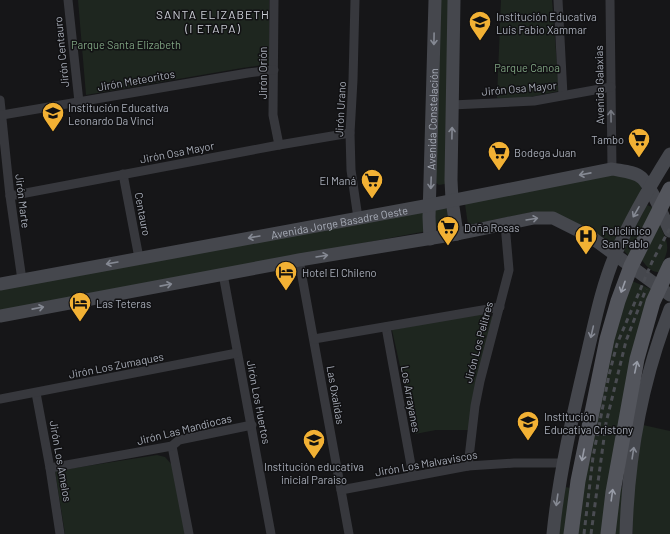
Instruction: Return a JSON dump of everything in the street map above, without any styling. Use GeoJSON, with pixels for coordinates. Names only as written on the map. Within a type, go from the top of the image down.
{"type":"FeatureCollection","features":[{"type":"Feature","properties":{"kind":"main road","name":"Avenida Constelación"},"geometry":{"type":"LineString","coordinates":[[430,238],[436,0]]}},
{"type":"Feature","properties":{"kind":"main road","name":"Avenida Constelación"},"geometry":{"type":"LineString","coordinates":[[454,0],[452,200],[457,234]]}},
{"type":"Feature","properties":{"kind":"main road"},"geometry":{"type":"LineString","coordinates":[[553,534],[556,502],[563,463],[581,381],[599,306],[615,254],[631,220],[670,154]]}},
{"type":"Feature","properties":{"kind":"main road","name":"Avenida Jorge Basadre Oeste"},"geometry":{"type":"LineString","coordinates":[[0,284],[430,205],[612,169],[628,172],[641,178],[649,188],[670,231]]}},
{"type":"Feature","properties":{"kind":"main road"},"geometry":{"type":"LineString","coordinates":[[571,534],[578,481],[607,339],[618,301],[631,266],[670,189]]}},
{"type":"Feature","properties":{"kind":"main road"},"geometry":{"type":"LineString","coordinates":[[0,316],[299,260],[457,234],[534,218],[553,218],[591,237],[665,292]]}},
{"type":"Feature","properties":{"kind":"main road"},"geometry":{"type":"LineString","coordinates":[[608,534],[613,492],[630,393],[643,336],[653,302],[665,292],[670,266]]}},
{"type":"Feature","properties":{"kind":"main road"},"geometry":{"type":"LineString","coordinates":[[626,534],[628,487],[640,408],[650,368],[670,309]]}},
{"type":"Feature","properties":{"kind":"street","name":"Jirón Centauro"},"geometry":{"type":"LineString","coordinates":[[68,0],[79,102]]}},
{"type":"Feature","properties":{"kind":"street","name":"Jirón Orión"},"geometry":{"type":"LineString","coordinates":[[274,0],[274,115],[279,145]]}},
{"type":"Feature","properties":{"kind":"street","name":"Jirón Urano"},"geometry":{"type":"LineString","coordinates":[[355,0],[350,133],[351,170],[358,218]]}},
{"type":"Feature","properties":{"kind":"street"},"geometry":{"type":"LineString","coordinates":[[558,0],[563,96]]}},
{"type":"Feature","properties":{"kind":"street","name":"Avenida Galaxias"},"geometry":{"type":"LineString","coordinates":[[610,0],[612,169]]}},
{"type":"Feature","properties":{"kind":"street","name":"Jirón Meteoritos"},"geometry":{"type":"LineString","coordinates":[[2,115],[248,73],[274,70]]}},
{"type":"Feature","properties":{"kind":"street","name":"Jirón Osa Mayor"},"geometry":{"type":"LineString","coordinates":[[452,105],[534,100],[611,87]]}},
{"type":"Feature","properties":{"kind":"street","name":"Jirón Marte"},"geometry":{"type":"LineString","coordinates":[[0,100],[10,196],[22,280]]}},
{"type":"Feature","properties":{"kind":"street","name":"Jirón Osa Mayor"},"geometry":{"type":"LineString","coordinates":[[10,196],[350,133]]}},
{"type":"Feature","properties":{"kind":"street","name":"Centauro"},"geometry":{"type":"LineString","coordinates":[[123,174],[139,258]]}},
{"type":"Feature","properties":{"kind":"street","name":"Jirón Los Pelitres"},"geometry":{"type":"LineString","coordinates":[[468,466],[475,406],[480,381],[509,270],[505,224]]}},
{"type":"Feature","properties":{"kind":"street","name":"Las Oxalidas"},"geometry":{"type":"LineString","coordinates":[[299,260],[349,534]]}},
{"type":"Feature","properties":{"kind":"street","name":"Jirón Los Huertos"},"geometry":{"type":"LineString","coordinates":[[223,274],[271,534]]}},
{"type":"Feature","properties":{"kind":"street"},"geometry":{"type":"LineString","coordinates":[[314,339],[500,307]]}},
{"type":"Feature","properties":{"kind":"street","name":"Los Arrayanes"},"geometry":{"type":"LineString","coordinates":[[386,327],[413,476]]}},
{"type":"Feature","properties":{"kind":"street","name":"Jirón Los Zumaques"},"geometry":{"type":"LineString","coordinates":[[0,399],[237,353]]}},
{"type":"Feature","properties":{"kind":"street","name":"Jirón Los Amelos"},"geometry":{"type":"LineString","coordinates":[[36,393],[50,468],[60,534]]}},
{"type":"Feature","properties":{"kind":"street","name":"Jirón Las Mandiocas"},"geometry":{"type":"LineString","coordinates":[[50,468],[172,446],[179,440],[252,425]]}},
{"type":"Feature","properties":{"kind":"street"},"geometry":{"type":"LineString","coordinates":[[172,446],[189,534]]}},
{"type":"Feature","properties":{"kind":"street","name":"Jirón Los Malvaviscos"},"geometry":{"type":"LineString","coordinates":[[341,490],[468,466],[514,463],[563,463]]}},
{"type":"Feature","properties":{"kind":"green space","name":"Parque Santa Elizabeth"},"geometry":{"type":"Polygon","coordinates":[[[78,0],[269,0],[269,64],[86,95],[78,0]]]}},
{"type":"Feature","properties":{"kind":"green space"},"geometry":{"type":"Polygon","coordinates":[[[440,0],[450,0],[445,184],[439,185],[435,182],[440,0]]]}},
{"type":"Feature","properties":{"kind":"green space","name":"Parque Canoa"},"geometry":{"type":"Polygon","coordinates":[[[501,0],[552,0],[559,91],[526,98],[497,98],[501,0]]]}},
{"type":"Feature","properties":{"kind":"green space"},"geometry":{"type":"Polygon","coordinates":[[[605,173],[633,178],[641,185],[641,191],[620,238],[612,243],[573,222],[542,213],[532,212],[468,225],[465,204],[605,173]]]}},
{"type":"Feature","properties":{"kind":"green space"},"geometry":{"type":"Polygon","coordinates":[[[647,205],[652,207],[653,211],[630,257],[623,250],[647,205]]]}},
{"type":"Feature","properties":{"kind":"green space"},"geometry":{"type":"Polygon","coordinates":[[[442,207],[447,209],[451,228],[436,230],[433,226],[435,209],[442,207]]]}},
{"type":"Feature","properties":{"kind":"green space"},"geometry":{"type":"Polygon","coordinates":[[[423,210],[427,231],[0,312],[0,288],[423,210]]]}},
{"type":"Feature","properties":{"kind":"green space"},"geometry":{"type":"Polygon","coordinates":[[[659,223],[667,243],[667,252],[659,272],[656,272],[648,268],[640,258],[659,223]]]}},
{"type":"Feature","properties":{"kind":"green space"},"geometry":{"type":"Polygon","coordinates":[[[632,281],[651,289],[602,534],[577,534],[577,520],[616,321],[632,281]]]}},
{"type":"Feature","properties":{"kind":"green space"},"geometry":{"type":"Polygon","coordinates":[[[486,312],[493,317],[470,430],[436,430],[415,434],[392,330],[486,312]]]}},
{"type":"Feature","properties":{"kind":"green space"},"geometry":{"type":"Polygon","coordinates":[[[643,425],[670,431],[670,534],[633,534],[632,507],[643,425]]]}},
{"type":"Feature","properties":{"kind":"green space"},"geometry":{"type":"Polygon","coordinates":[[[157,455],[165,457],[172,465],[185,534],[65,534],[55,471],[157,455]]]}},
{"type":"Feature","properties":{"kind":"green space"},"geometry":{"type":"Polygon","coordinates":[[[565,487],[571,488],[568,534],[559,534],[565,487]]]}},
{"type":"Feature","properties":{"kind":"green space"},"geometry":{"type":"Polygon","coordinates":[[[620,487],[624,488],[620,534],[615,534],[620,487]]]}},
{"type":"Feature","properties":{"kind":"railway"},"geometry":{"type":"LineString","coordinates":[[584,534],[593,457],[609,375],[617,344],[652,262],[670,228]]}},
{"type":"Feature","properties":{"kind":"railway"},"geometry":{"type":"LineString","coordinates":[[591,534],[606,423],[626,341],[646,289]]}},
{"type":"Feature","properties":{"kind":"place","name":"Institución Educativa Luis Fabio Xammar"},"geometry":{"type":"Point","coordinates":[480,42]}},
{"type":"Feature","properties":{"kind":"place","name":"Institución Educativa Leonardo Da Vinci"},"geometry":{"type":"Point","coordinates":[53,132]}},
{"type":"Feature","properties":{"kind":"place","name":"Tambo"},"geometry":{"type":"Point","coordinates":[639,158]}},
{"type":"Feature","properties":{"kind":"place","name":"Bodega Juan"},"geometry":{"type":"Point","coordinates":[499,172]}},
{"type":"Feature","properties":{"kind":"place","name":"El Maná"},"geometry":{"type":"Point","coordinates":[372,200]}},
{"type":"Feature","properties":{"kind":"place","name":"Doña Rosas"},"geometry":{"type":"Point","coordinates":[448,246]}},
{"type":"Feature","properties":{"kind":"place","name":"Policlínico San Pablo"},"geometry":{"type":"Point","coordinates":[586,256]}},
{"type":"Feature","properties":{"kind":"place","name":"Hotel El Chileno"},"geometry":{"type":"Point","coordinates":[286,292]}},
{"type":"Feature","properties":{"kind":"place","name":"Las Teteras"},"geometry":{"type":"Point","coordinates":[80,322]}},
{"type":"Feature","properties":{"kind":"place","name":"Institución Educativa Cristony"},"geometry":{"type":"Point","coordinates":[528,442]}},
{"type":"Feature","properties":{"kind":"place","name":"Institución educativa inicial Paraiso"},"geometry":{"type":"Point","coordinates":[314,460]}},
{"type":"Feature","properties":{"kind":"district","name":"SANTA ELIZABETH (I ETAPA)"},"geometry":{"type":"Point","coordinates":[213,21]}}]}
